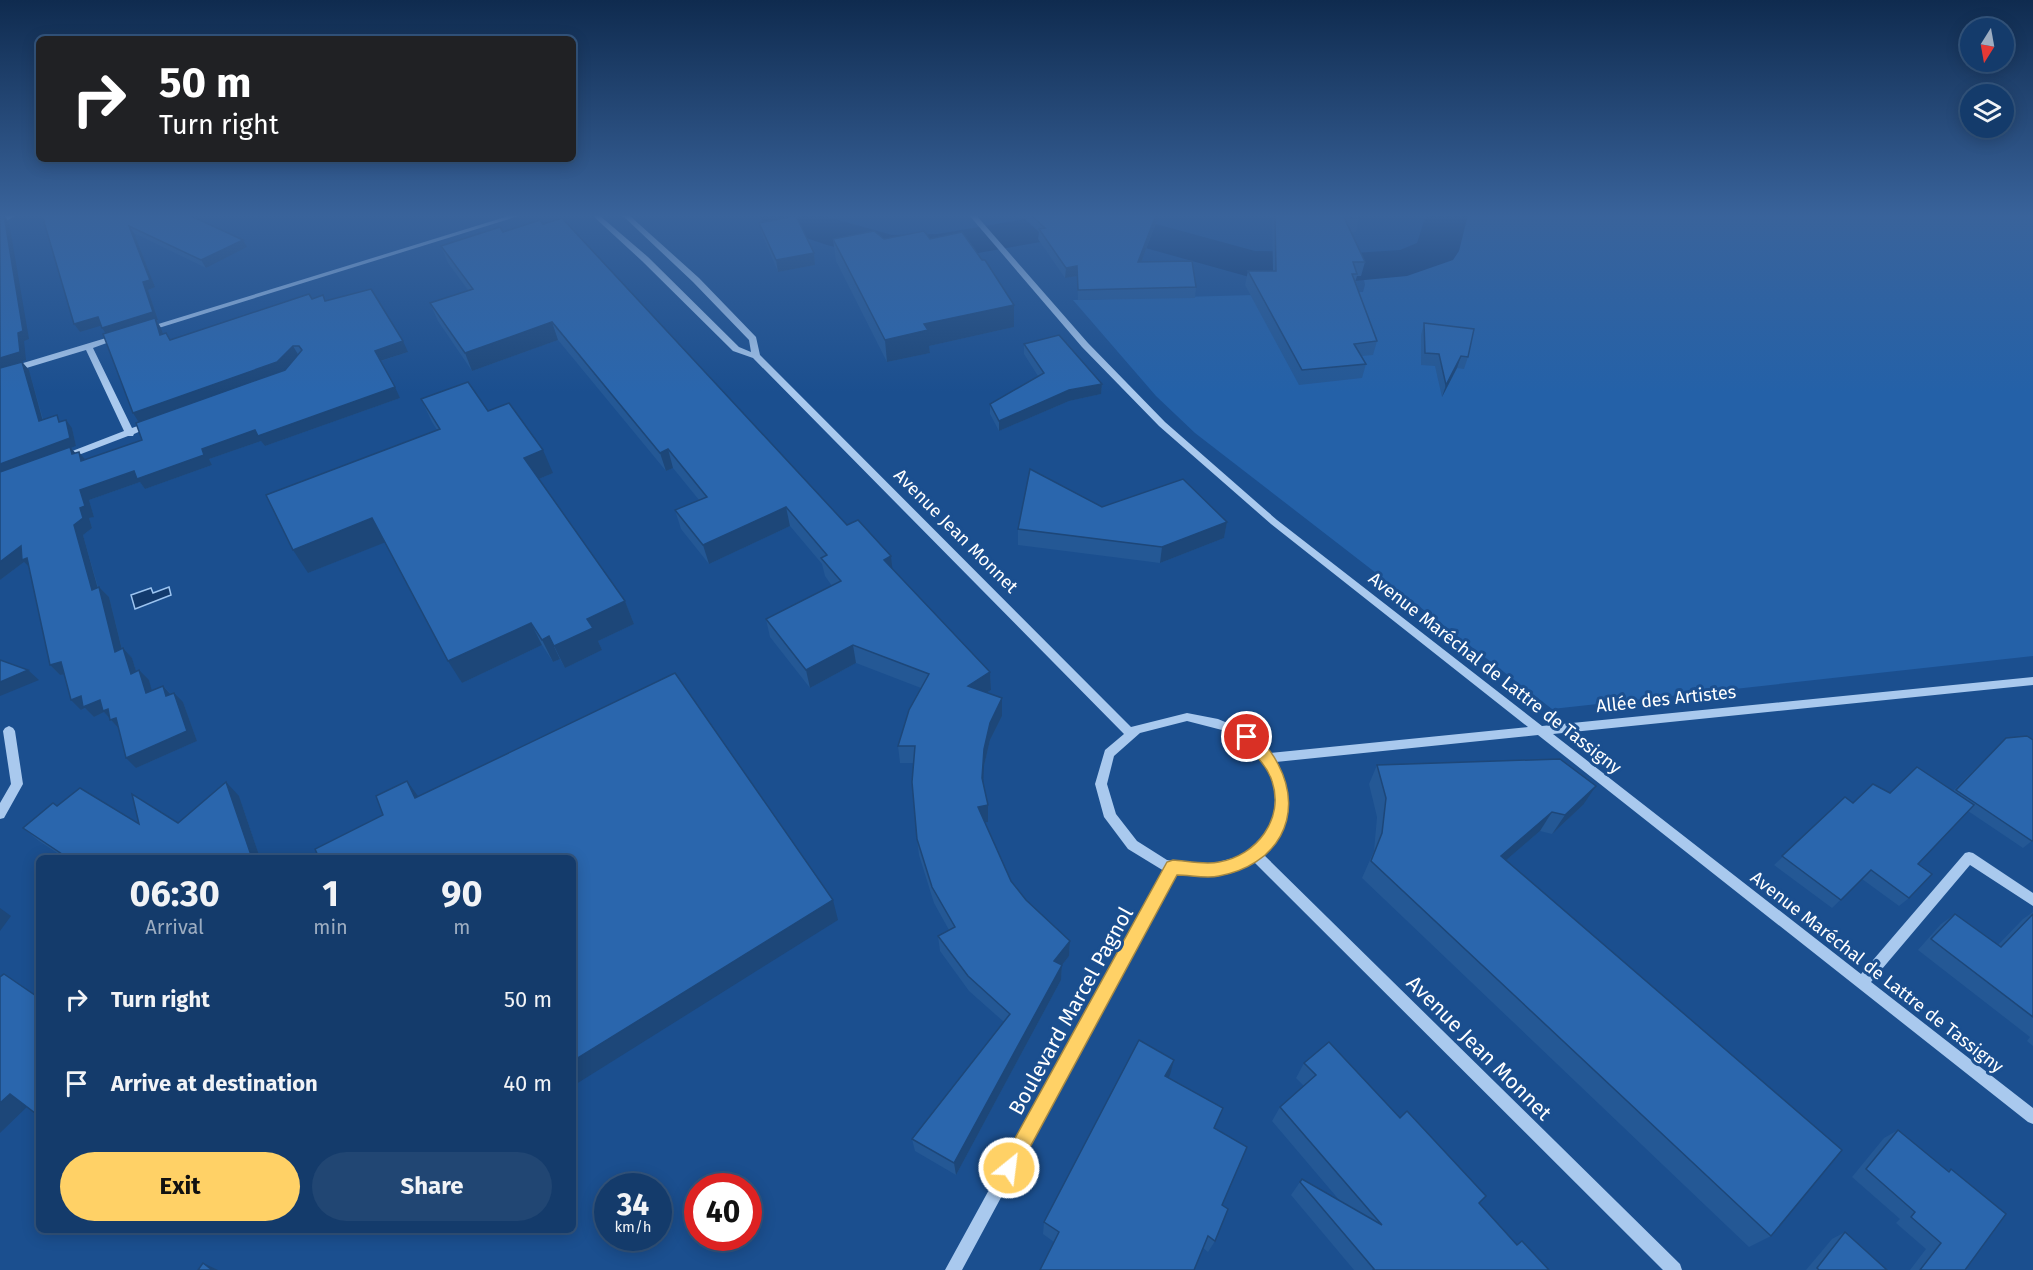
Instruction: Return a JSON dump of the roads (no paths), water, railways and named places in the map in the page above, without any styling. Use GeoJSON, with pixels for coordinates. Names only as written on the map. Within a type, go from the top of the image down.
{"type":"FeatureCollection","features":[{"type":"Feature","properties":{"kind":"street"},"geometry":{"type":"LineString","coordinates":[[0,373],[323,274]]}},
{"type":"Feature","properties":{"kind":"street","name":"Avenue Jean Monnet"},"geometry":{"type":"LineString","coordinates":[[657,274],[736,349],[756,356],[1130,733]]}},
{"type":"Feature","properties":{"kind":"street","name":"Avenue Jean Monnet"},"geometry":{"type":"LineString","coordinates":[[690,274],[753,339],[756,356]]}},
{"type":"Feature","properties":{"kind":"street","name":"Avenue Maréchal de Lattre de Tassigny"},"geometry":{"type":"LineString","coordinates":[[1023,274],[1085,345],[1162,424],[1283,529],[2033,1118]]}},
{"type":"Feature","properties":{"kind":"street"},"geometry":{"type":"LineString","coordinates":[[88,346],[130,434]]}},
{"type":"Feature","properties":{"kind":"street"},"geometry":{"type":"LineString","coordinates":[[54,461],[130,434],[165,417]]}},
{"type":"Feature","properties":{"kind":"street","name":"Allée des Artistes"},"geometry":{"type":"LineString","coordinates":[[1268,758],[1538,729],[2033,681]]}},
{"type":"Feature","properties":{"kind":"street"},"geometry":{"type":"LineString","coordinates":[[1187,717],[1220,724],[1247,737],[1268,758],[1280,782],[1282,813],[1274,835],[1255,855],[1238,864],[1217,870],[1173,867],[1136,849],[1117,831],[1106,811],[1101,793],[1107,759],[1130,733],[1164,719],[1187,717]]}},
{"type":"Feature","properties":{"kind":"street"},"geometry":{"type":"LineString","coordinates":[[0,814],[16,784],[9,731]]}},
{"type":"Feature","properties":{"kind":"street","name":"Avenue Jean Monnet"},"geometry":{"type":"LineString","coordinates":[[1255,855],[1674,1270]]}},
{"type":"Feature","properties":{"kind":"street"},"geometry":{"type":"LineString","coordinates":[[1862,983],[1969,857],[2033,900]]}},
{"type":"Feature","properties":{"kind":"street","name":"Boulevard Marcel Pagnol"},"geometry":{"type":"LineString","coordinates":[[953,1270],[1173,867]]}}]}
